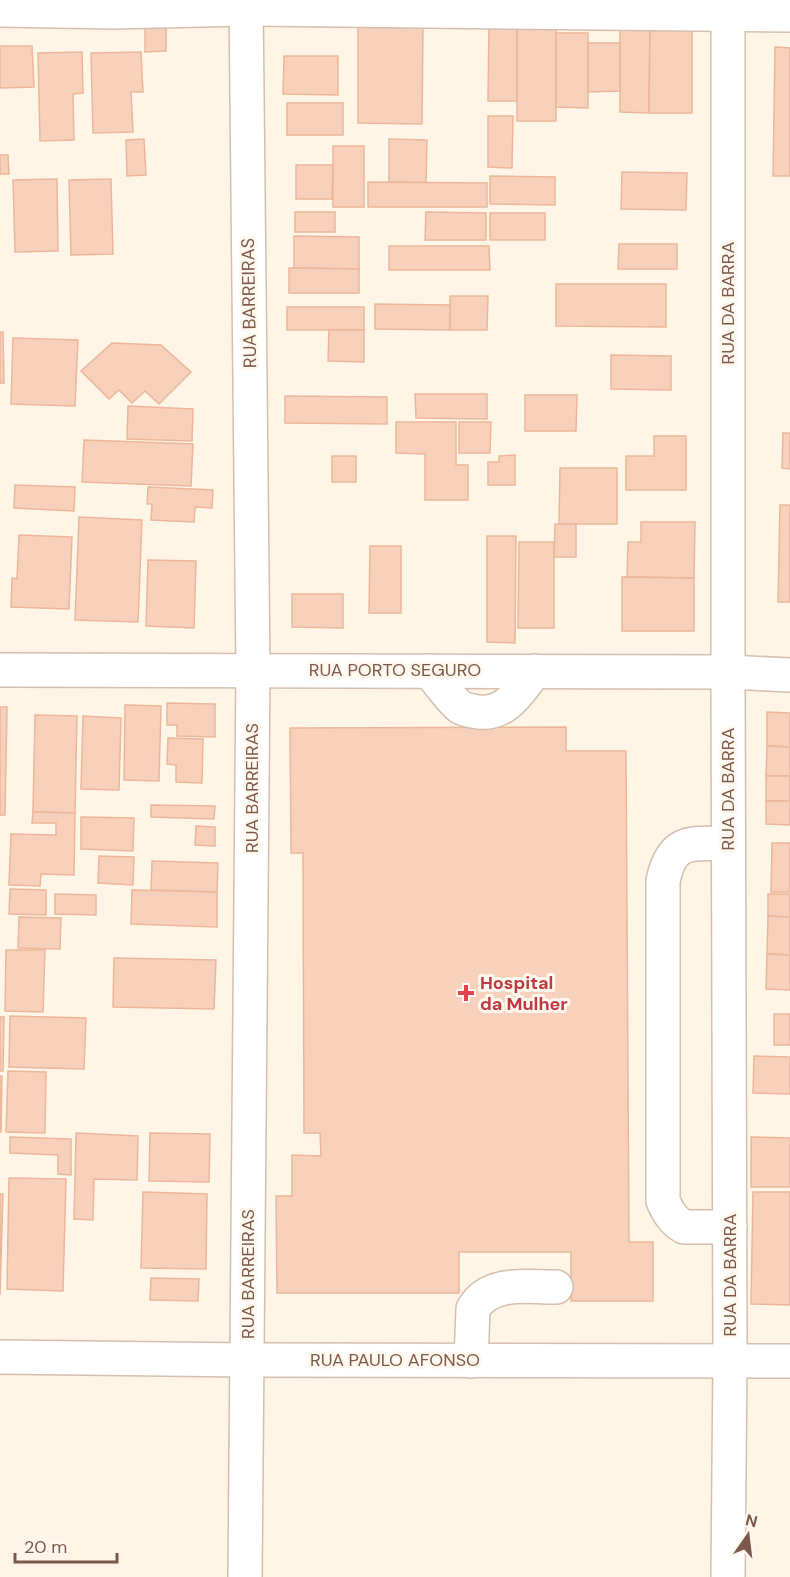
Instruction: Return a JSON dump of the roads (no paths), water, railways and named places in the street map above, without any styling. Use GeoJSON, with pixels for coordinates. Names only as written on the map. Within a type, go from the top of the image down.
{"type":"FeatureCollection","features":[{"type":"Feature","properties":{"kind":"street"},"geometry":{"type":"LineString","coordinates":[[0,10],[246,5],[728,8],[790,15]]}},
{"type":"Feature","properties":{"kind":"street","name":"RUA BARREIRAS"},"geometry":{"type":"LineString","coordinates":[[245,1577],[253,670],[246,5]]}},
{"type":"Feature","properties":{"kind":"street","name":"RUA DA BARRA"},"geometry":{"type":"LineString","coordinates":[[728,8],[730,1361],[728,1577]]}},
{"type":"Feature","properties":{"kind":"street","name":"RUA PORTO SEGURO"},"geometry":{"type":"LineString","coordinates":[[0,670],[728,672],[790,675]]}},
{"type":"Feature","properties":{"kind":"street"},"geometry":{"type":"LineString","coordinates":[[728,844],[684,845],[669,860],[663,881],[663,1201],[672,1217],[684,1227],[729,1227]]}},
{"type":"Feature","properties":{"kind":"street"},"geometry":{"type":"LineString","coordinates":[[471,1361],[472,1309],[484,1295],[511,1286],[556,1287]]}},
{"type":"Feature","properties":{"kind":"street","name":"RUA PAULO AFONSO"},"geometry":{"type":"LineString","coordinates":[[0,1357],[790,1361]]}},
{"type":"Feature","properties":{"kind":"place","name":"Hospital da Mulher"},"geometry":{"type":"Point","coordinates":[466,993]}}]}
